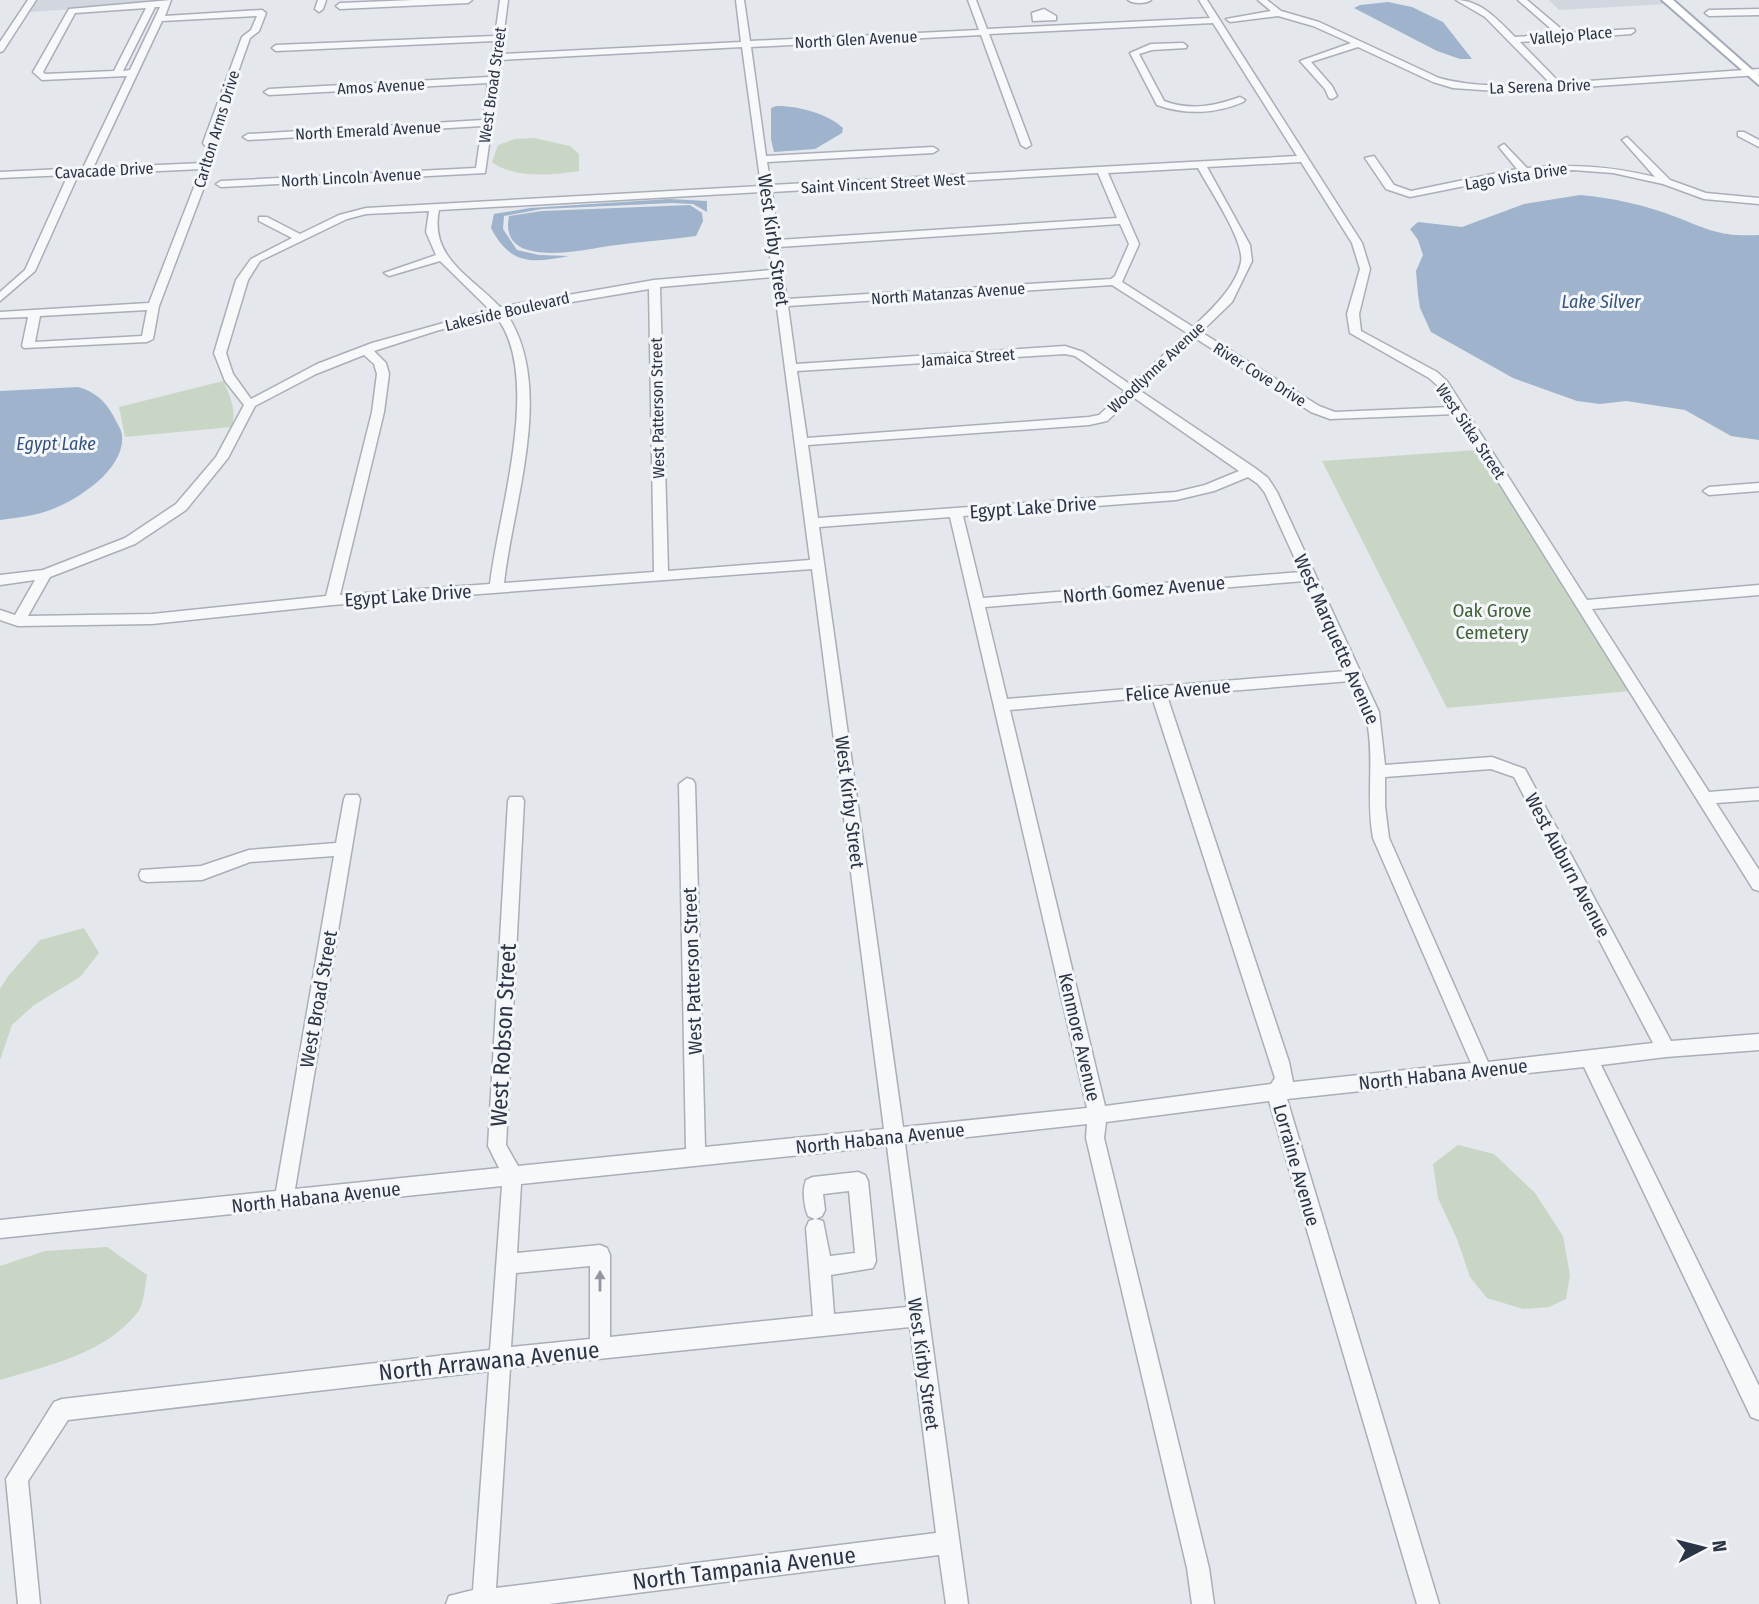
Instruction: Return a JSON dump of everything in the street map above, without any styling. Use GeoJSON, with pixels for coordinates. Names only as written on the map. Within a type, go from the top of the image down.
{"type":"FeatureCollection","features":[{"type":"Feature","properties":{"kind":"main road"},"geometry":{"type":"LineString","coordinates":[[1667,0],[1757,75]]}},
{"type":"Feature","properties":{"kind":"main road"},"geometry":{"type":"LineString","coordinates":[[1682,0],[1703,13],[1757,75]]}},
{"type":"Feature","properties":{"kind":"main road"},"geometry":{"type":"LineString","coordinates":[[1683,15],[1703,13]]}},
{"type":"Feature","properties":{"kind":"street"},"geometry":{"type":"LineString","coordinates":[[0,49],[13,22],[32,0]]}},
{"type":"Feature","properties":{"kind":"street"},"geometry":{"type":"LineString","coordinates":[[340,6],[468,0]]}},
{"type":"Feature","properties":{"kind":"street","name":"West Broad Street"},"geometry":{"type":"LineString","coordinates":[[481,171],[504,0]]}},
{"type":"Feature","properties":{"kind":"street","name":"West Kirby Street"},"geometry":{"type":"LineString","coordinates":[[740,0],[802,442],[957,1604]]}},
{"type":"Feature","properties":{"kind":"street"},"geometry":{"type":"LineString","coordinates":[[972,0],[1026,145]]}},
{"type":"Feature","properties":{"kind":"street"},"geometry":{"type":"LineString","coordinates":[[1044,0],[1044,12]]}},
{"type":"Feature","properties":{"kind":"street"},"geometry":{"type":"LineString","coordinates":[[1132,0],[1147,0]]}},
{"type":"Feature","properties":{"kind":"street","name":"West Sitka Street"},"geometry":{"type":"LineString","coordinates":[[1203,0],[1363,256],[1363,282],[1353,314],[1356,332],[1433,375],[1460,410],[1759,884]]}},
{"type":"Feature","properties":{"kind":"street","name":"La Serena Drive"},"geometry":{"type":"LineString","coordinates":[[1262,0],[1278,13],[1316,24],[1436,80],[1453,85],[1510,89],[1712,77],[1727,80],[1757,75]]}},
{"type":"Feature","properties":{"kind":"street"},"geometry":{"type":"LineString","coordinates":[[1460,0],[1488,15],[1559,87]]}},
{"type":"Feature","properties":{"kind":"street"},"geometry":{"type":"LineString","coordinates":[[1522,0],[1566,37]]}},
{"type":"Feature","properties":{"kind":"street"},"geometry":{"type":"LineString","coordinates":[[134,73],[42,77],[38,72],[72,11],[166,2]]}},
{"type":"Feature","properties":{"kind":"street"},"geometry":{"type":"LineString","coordinates":[[87,171],[166,2]]}},
{"type":"Feature","properties":{"kind":"street"},"geometry":{"type":"LineString","coordinates":[[117,74],[152,5]]}},
{"type":"Feature","properties":{"kind":"street"},"geometry":{"type":"LineString","coordinates":[[1703,13],[1759,12]]}},
{"type":"Feature","properties":{"kind":"street","name":"Carlton Arms Drive"},"geometry":{"type":"LineString","coordinates":[[35,312],[28,346],[147,339],[153,306],[207,166],[212,148],[208,143],[246,37],[255,31],[262,13],[159,19]]}},
{"type":"Feature","properties":{"kind":"street"},"geometry":{"type":"LineString","coordinates":[[1230,19],[1278,13]]}},
{"type":"Feature","properties":{"kind":"street","name":"North Glen Avenue"},"geometry":{"type":"LineString","coordinates":[[497,57],[984,32],[1169,31],[1179,25],[1216,20]]}},
{"type":"Feature","properties":{"kind":"street"},"geometry":{"type":"LineString","coordinates":[[1169,31],[1185,42],[1151,47],[1134,53],[1160,103],[1182,109],[1230,105],[1240,100]]}},
{"type":"Feature","properties":{"kind":"street","name":"Vallejo Place"},"geometry":{"type":"LineString","coordinates":[[1511,40],[1631,31]]}},
{"type":"Feature","properties":{"kind":"street"},"geometry":{"type":"LineString","coordinates":[[276,48],[499,38]]}},
{"type":"Feature","properties":{"kind":"street"},"geometry":{"type":"LineString","coordinates":[[1332,96],[1329,88],[1305,61],[1358,44]]}},
{"type":"Feature","properties":{"kind":"street","name":"Amos Avenue"},"geometry":{"type":"LineString","coordinates":[[269,92],[493,80]]}},
{"type":"Feature","properties":{"kind":"street","name":"North Emerald Avenue"},"geometry":{"type":"LineString","coordinates":[[248,137],[487,123]]}},
{"type":"Feature","properties":{"kind":"street"},"geometry":{"type":"LineString","coordinates":[[1741,134],[1759,144]]}},
{"type":"Feature","properties":{"kind":"street"},"geometry":{"type":"LineString","coordinates":[[1627,139],[1666,182]]}},
{"type":"Feature","properties":{"kind":"street"},"geometry":{"type":"LineString","coordinates":[[1504,146],[1524,171]]}},
{"type":"Feature","properties":{"kind":"street"},"geometry":{"type":"LineString","coordinates":[[763,159],[933,150]]}},
{"type":"Feature","properties":{"kind":"street","name":"Lago Vista Drive"},"geometry":{"type":"LineString","coordinates":[[1370,158],[1390,187],[1410,194],[1524,171],[1573,167],[1613,170],[1666,182],[1704,196],[1759,201]]}},
{"type":"Feature","properties":{"kind":"street","name":"Saint Vincent Street West"},"geometry":{"type":"LineString","coordinates":[[250,404],[238,393],[221,363],[220,353],[242,280],[257,259],[343,217],[366,211],[1302,159]]}},
{"type":"Feature","properties":{"kind":"street","name":"Woodlynne Avenue"},"geometry":{"type":"LineString","coordinates":[[802,442],[1103,418],[1228,300],[1236,288],[1248,253],[1201,165]]}},
{"type":"Feature","properties":{"kind":"street","name":"Cavacade Drive"},"geometry":{"type":"LineString","coordinates":[[0,175],[207,166]]}},
{"type":"Feature","properties":{"kind":"street","name":"North Lincoln Avenue"},"geometry":{"type":"LineString","coordinates":[[221,184],[481,171]]}},
{"type":"Feature","properties":{"kind":"street"},"geometry":{"type":"LineString","coordinates":[[1102,171],[1134,249],[1120,278],[1114,282]]}},
{"type":"Feature","properties":{"kind":"street"},"geometry":{"type":"LineString","coordinates":[[0,298],[30,271],[74,172]]}},
{"type":"Feature","properties":{"kind":"street"},"geometry":{"type":"LineString","coordinates":[[435,206],[431,231],[442,257],[498,310],[513,332],[519,349],[522,386],[519,439],[499,548],[496,588]]}},
{"type":"Feature","properties":{"kind":"street"},"geometry":{"type":"LineString","coordinates":[[263,219],[301,238]]}},
{"type":"Feature","properties":{"kind":"street"},"geometry":{"type":"LineString","coordinates":[[774,244],[1124,221]]}},
{"type":"Feature","properties":{"kind":"street"},"geometry":{"type":"LineString","coordinates":[[389,272],[442,257]]}},
{"type":"Feature","properties":{"kind":"street","name":"Lakeside Boulevard"},"geometry":{"type":"LineString","coordinates":[[250,404],[321,367],[366,350],[498,310],[654,283],[778,273]]}},
{"type":"Feature","properties":{"kind":"street","name":"River Cove Drive"},"geometry":{"type":"LineString","coordinates":[[1114,282],[1315,409],[1334,416],[1460,410]]}},
{"type":"Feature","properties":{"kind":"street","name":"North Matanzas Avenue"},"geometry":{"type":"LineString","coordinates":[[783,303],[1114,282]]}},
{"type":"Feature","properties":{"kind":"street","name":"West Patterson Street"},"geometry":{"type":"LineString","coordinates":[[654,283],[661,576]]}},
{"type":"Feature","properties":{"kind":"street"},"geometry":{"type":"LineString","coordinates":[[0,315],[153,306]]}},
{"type":"Feature","properties":{"kind":"street"},"geometry":{"type":"LineString","coordinates":[[332,600],[378,412],[383,374],[380,363],[366,350]]}},
{"type":"Feature","properties":{"kind":"street","name":"Jamaica Street"},"geometry":{"type":"LineString","coordinates":[[792,369],[1065,350],[1079,354],[1132,389]]}},
{"type":"Feature","properties":{"kind":"street","name":"West Marquette Avenue"},"geometry":{"type":"LineString","coordinates":[[1132,389],[1250,471],[1271,492],[1355,675],[1378,732],[1375,816],[1381,838],[1482,1069]]}},
{"type":"Feature","properties":{"kind":"street"},"geometry":{"type":"LineString","coordinates":[[0,580],[45,574],[131,541],[181,507],[222,458],[250,404]]}},
{"type":"Feature","properties":{"kind":"street","name":"Egypt Lake Drive"},"geometry":{"type":"LineString","coordinates":[[812,523],[1176,496],[1209,488],[1250,471]]}},
{"type":"Feature","properties":{"kind":"street"},"geometry":{"type":"LineString","coordinates":[[1709,491],[1759,487]]}},
{"type":"Feature","properties":{"kind":"street","name":"Kenmore Avenue"},"geometry":{"type":"LineString","coordinates":[[956,513],[1098,1115],[1095,1138],[1198,1568],[1203,1604]]}},
{"type":"Feature","properties":{"kind":"street","name":"Egypt Lake Drive"},"geometry":{"type":"LineString","coordinates":[[0,615],[18,621],[152,619],[332,600],[818,564]]}},
{"type":"Feature","properties":{"kind":"street"},"geometry":{"type":"LineString","coordinates":[[18,621],[45,574]]}},
{"type":"Feature","properties":{"kind":"street","name":"North Gomez Avenue"},"geometry":{"type":"LineString","coordinates":[[977,603],[1310,576]]}},
{"type":"Feature","properties":{"kind":"street"},"geometry":{"type":"LineString","coordinates":[[1583,605],[1759,590]]}},
{"type":"Feature","properties":{"kind":"street","name":"Felice Avenue"},"geometry":{"type":"LineString","coordinates":[[1001,705],[1355,675]]}},
{"type":"Feature","properties":{"kind":"street","name":"Lorraine Avenue"},"geometry":{"type":"LineString","coordinates":[[1158,691],[1280,1062],[1285,1080],[1276,1092],[1283,1122],[1428,1604]]}},
{"type":"Feature","properties":{"kind":"street","name":"West Auburn Avenue"},"geometry":{"type":"LineString","coordinates":[[1376,772],[1492,763],[1520,774],[1666,1049]]}},
{"type":"Feature","properties":{"kind":"street","name":"West Patterson Street"},"geometry":{"type":"LineString","coordinates":[[687,784],[696,1157]]}},
{"type":"Feature","properties":{"kind":"street"},"geometry":{"type":"LineString","coordinates":[[1705,799],[1759,794]]}},
{"type":"Feature","properties":{"kind":"street","name":"West Broad Street"},"geometry":{"type":"LineString","coordinates":[[284,1200],[352,799]]}},
{"type":"Feature","properties":{"kind":"street","name":"West Robson Street"},"geometry":{"type":"LineString","coordinates":[[484,1601],[512,1175],[497,1146],[516,802]]}},
{"type":"Feature","properties":{"kind":"street"},"geometry":{"type":"LineString","coordinates":[[147,875],[202,873],[249,856],[343,849]]}},
{"type":"Feature","properties":{"kind":"street","name":"North Habana Avenue"},"geometry":{"type":"LineString","coordinates":[[0,1228],[1098,1115],[1482,1069],[1759,1042]]}},
{"type":"Feature","properties":{"kind":"street"},"geometry":{"type":"LineString","coordinates":[[1589,1059],[1759,1409]]}},
{"type":"Feature","properties":{"kind":"street"},"geometry":{"type":"LineString","coordinates":[[821,1267],[866,1261],[858,1181],[813,1186],[824,1326]]}},
{"type":"Feature","properties":{"kind":"street"},"geometry":{"type":"LineString","coordinates":[[506,1264],[600,1255],[600,1349]]}},
{"type":"Feature","properties":{"kind":"street","name":"North Arrawana Avenue"},"geometry":{"type":"LineString","coordinates":[[29,1604],[17,1479],[62,1410],[499,1359],[917,1317]]}},
{"type":"Feature","properties":{"kind":"street","name":"North Tampania Avenue"},"geometry":{"type":"LineString","coordinates":[[457,1604],[948,1543]]}},
{"type":"Feature","properties":{"kind":"shaded area"},"geometry":{"type":"Polygon","coordinates":[[[37,0],[159,0],[157,3],[29,12],[37,0]]]}},
{"type":"Feature","properties":{"kind":"shaded area"},"geometry":{"type":"Polygon","coordinates":[[[1549,0],[1662,0],[1667,4],[1559,10],[1549,0]]]}},
{"type":"Feature","properties":{"kind":"green space"},"geometry":{"type":"Polygon","coordinates":[[[534,138],[570,146],[579,154],[579,171],[522,173],[492,162],[498,145],[515,139],[534,138]]]}},
{"type":"Feature","properties":{"kind":"green space"},"geometry":{"type":"Polygon","coordinates":[[[223,381],[232,403],[232,427],[125,437],[119,407],[223,381]]]}},
{"type":"Feature","properties":{"kind":"green space","name":"Oak Grove Cemetery"},"geometry":{"type":"Polygon","coordinates":[[[1477,450],[1630,691],[1447,708],[1322,461],[1477,450]]]}},
{"type":"Feature","properties":{"kind":"green space"},"geometry":{"type":"Polygon","coordinates":[[[84,928],[99,953],[80,977],[34,1005],[12,1025],[0,1060],[0,989],[40,940],[84,928]]]}},
{"type":"Feature","properties":{"kind":"green space"},"geometry":{"type":"Polygon","coordinates":[[[1458,1145],[1494,1154],[1535,1193],[1563,1236],[1570,1275],[1566,1299],[1549,1307],[1523,1309],[1487,1298],[1470,1277],[1457,1239],[1438,1198],[1433,1164],[1458,1145]]]}},
{"type":"Feature","properties":{"kind":"green space"},"geometry":{"type":"Polygon","coordinates":[[[107,1247],[147,1275],[138,1312],[125,1326],[93,1348],[56,1363],[0,1380],[0,1266],[45,1251],[107,1247]]]}},
{"type":"Feature","properties":{"kind":"water"},"geometry":{"type":"Polygon","coordinates":[[[1388,2],[1412,7],[1443,22],[1472,59],[1460,59],[1437,51],[1354,8],[1388,2]]]}},
{"type":"Feature","properties":{"kind":"water"},"geometry":{"type":"Polygon","coordinates":[[[776,106],[802,109],[821,115],[843,128],[842,133],[815,149],[774,152],[771,139],[771,108],[776,106]]]}},
{"type":"Feature","properties":{"kind":"water","name":"Lake Silver"},"geometry":{"type":"Polygon","coordinates":[[[1580,195],[1641,206],[1716,232],[1759,235],[1759,440],[1731,436],[1685,410],[1626,401],[1600,404],[1577,401],[1513,378],[1431,332],[1420,308],[1418,295],[1416,271],[1423,255],[1418,240],[1410,229],[1418,222],[1462,227],[1524,204],[1580,195]]]}},
{"type":"Feature","properties":{"kind":"water"},"geometry":{"type":"Polygon","coordinates":[[[669,199],[707,201],[707,212],[693,204],[672,203],[542,209],[504,216],[503,229],[517,250],[539,255],[569,256],[544,260],[524,259],[506,249],[491,228],[494,214],[530,208],[669,199]]]}},
{"type":"Feature","properties":{"kind":"water"},"geometry":{"type":"Polygon","coordinates":[[[690,205],[702,213],[703,221],[696,236],[545,253],[516,244],[509,233],[509,216],[542,211],[690,205]]]}},
{"type":"Feature","properties":{"kind":"water","name":"Egypt Lake"},"geometry":{"type":"Polygon","coordinates":[[[78,387],[100,399],[109,408],[120,428],[121,449],[115,462],[93,486],[64,504],[37,514],[0,520],[0,391],[78,387]]]}}]}
